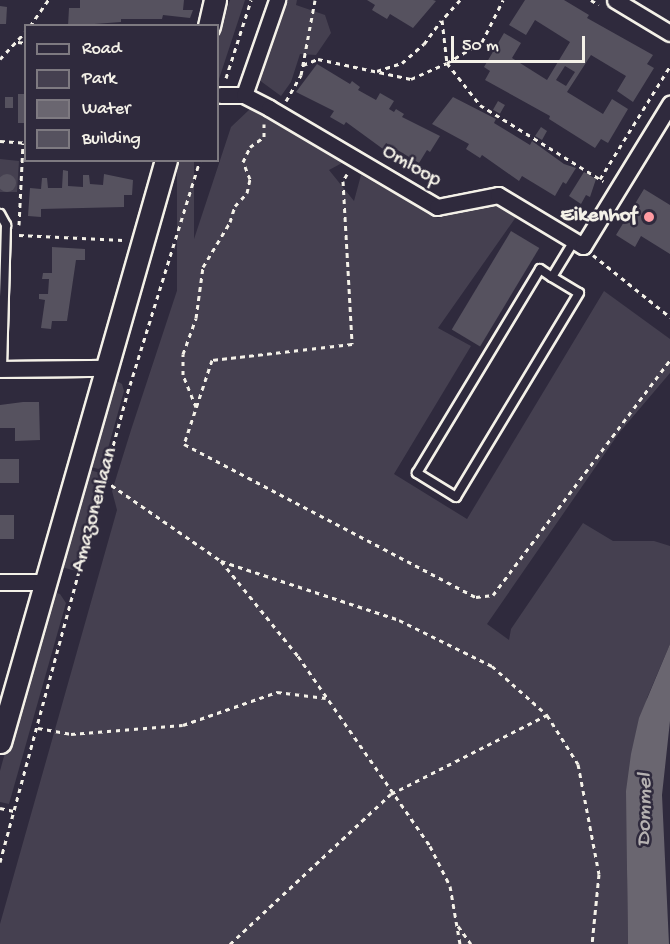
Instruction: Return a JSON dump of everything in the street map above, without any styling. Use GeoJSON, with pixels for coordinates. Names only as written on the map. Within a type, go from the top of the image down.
{"type":"FeatureCollection","features":[{"type":"Feature","properties":{"kind":"street"},"geometry":{"type":"LineString","coordinates":[[209,24],[215,0]]}},
{"type":"Feature","properties":{"kind":"street"},"geometry":{"type":"LineString","coordinates":[[244,95],[277,0]]}},
{"type":"Feature","properties":{"kind":"street"},"geometry":{"type":"LineString","coordinates":[[615,0],[670,33]]}},
{"type":"Feature","properties":{"kind":"street","name":"Omloop"},"geometry":{"type":"LineString","coordinates":[[219,94],[244,95],[437,207],[498,195],[578,244]]}},
{"type":"Feature","properties":{"kind":"street"},"geometry":{"type":"LineString","coordinates":[[578,244],[618,189],[670,104]]}},
{"type":"Feature","properties":{"kind":"street","name":"Amazonenlaan"},"geometry":{"type":"LineString","coordinates":[[0,742],[104,368],[165,162]]}},
{"type":"Feature","properties":{"kind":"street"},"geometry":{"type":"LineString","coordinates":[[1,369],[104,368]]}},
{"type":"Feature","properties":{"kind":"street"},"geometry":{"type":"LineString","coordinates":[[0,582],[43,582]]}},
{"type":"Feature","properties":{"kind":"lane"},"geometry":{"type":"LineString","coordinates":[[0,214],[6,225],[1,369]]}},
{"type":"Feature","properties":{"kind":"lane"},"geometry":{"type":"LineString","coordinates":[[552,277],[578,244]]}},
{"type":"Feature","properties":{"kind":"lane"},"geometry":{"type":"LineString","coordinates":[[540,269],[552,277],[579,293],[456,497],[417,473],[540,269]]}},
{"type":"Feature","properties":{"kind":"path"},"geometry":{"type":"LineString","coordinates":[[31,24],[48,0]]}},
{"type":"Feature","properties":{"kind":"path"},"geometry":{"type":"LineString","coordinates":[[219,94],[251,0]]}},
{"type":"Feature","properties":{"kind":"path"},"geometry":{"type":"LineString","coordinates":[[196,407],[183,375],[183,354],[196,318],[203,267],[230,222],[235,206],[247,193],[250,179],[243,162],[250,147],[264,137],[274,111],[303,65],[315,0]]}},
{"type":"Feature","properties":{"kind":"path"},"geometry":{"type":"LineString","coordinates":[[376,71],[402,63],[424,44],[460,0]]}},
{"type":"Feature","properties":{"kind":"path"},"geometry":{"type":"LineString","coordinates":[[303,65],[318,58],[411,79],[447,63],[482,42],[503,0]]}},
{"type":"Feature","properties":{"kind":"path"},"geometry":{"type":"LineString","coordinates":[[442,20],[447,63],[480,105],[618,189]]}},
{"type":"Feature","properties":{"kind":"path"},"geometry":{"type":"LineString","coordinates":[[0,59],[24,34]]}},
{"type":"Feature","properties":{"kind":"path"},"geometry":{"type":"LineString","coordinates":[[18,42],[24,43]]}},
{"type":"Feature","properties":{"kind":"path"},"geometry":{"type":"LineString","coordinates":[[600,179],[670,66]]}},
{"type":"Feature","properties":{"kind":"path"},"geometry":{"type":"LineString","coordinates":[[0,141],[24,143],[19,236]]}},
{"type":"Feature","properties":{"kind":"path"},"geometry":{"type":"LineString","coordinates":[[356,159],[343,181],[352,344],[212,360],[184,444],[476,597],[493,595],[670,360]]}},
{"type":"Feature","properties":{"kind":"path","name":"Amazonenlaan"},"geometry":{"type":"LineString","coordinates":[[0,862],[39,728],[104,480],[199,162]]}},
{"type":"Feature","properties":{"kind":"path"},"geometry":{"type":"LineString","coordinates":[[6,225],[19,236],[143,241]]}},
{"type":"Feature","properties":{"kind":"path"},"geometry":{"type":"LineString","coordinates":[[578,244],[670,317]]}},
{"type":"Feature","properties":{"kind":"path"},"geometry":{"type":"LineString","coordinates":[[104,480],[221,561],[298,656],[391,794],[430,846],[450,886],[460,944]]}},
{"type":"Feature","properties":{"kind":"path"},"geometry":{"type":"LineString","coordinates":[[221,561],[399,620],[492,666],[547,715],[578,764],[599,874],[592,944]]}},
{"type":"Feature","properties":{"kind":"path"},"geometry":{"type":"LineString","coordinates":[[39,728],[71,734],[183,725],[277,692],[326,698]]}},
{"type":"Feature","properties":{"kind":"path"},"geometry":{"type":"LineString","coordinates":[[230,944],[391,794],[547,715]]}},
{"type":"Feature","properties":{"kind":"path"},"geometry":{"type":"LineString","coordinates":[[0,808],[14,811]]}},
{"type":"Feature","properties":{"kind":"path"},"geometry":{"type":"LineString","coordinates":[[457,924],[471,944]]}},
{"type":"Feature","properties":{"kind":"green space"},"geometry":{"type":"Polygon","coordinates":[[[230,0],[245,0],[219,79],[219,33],[230,0]]]}},
{"type":"Feature","properties":{"kind":"green space"},"geometry":{"type":"Polygon","coordinates":[[[268,0],[297,0],[296,5],[325,15],[331,33],[316,55],[300,54],[291,82],[281,96],[248,72],[268,0]]]}},
{"type":"Feature","properties":{"kind":"green space"},"geometry":{"type":"Polygon","coordinates":[[[250,109],[342,163],[329,170],[354,201],[361,175],[438,218],[495,203],[511,206],[516,217],[438,328],[471,346],[394,474],[467,519],[604,291],[670,339],[670,373],[619,433],[487,624],[509,640],[511,629],[583,523],[613,541],[654,541],[670,546],[670,644],[647,698],[627,880],[628,944],[0,944],[0,924],[117,510],[112,491],[231,127],[250,109]]]}},
{"type":"Feature","properties":{"kind":"green space"},"geometry":{"type":"Polygon","coordinates":[[[0,159],[19,161],[17,192],[0,192],[0,159]]]}},
{"type":"Feature","properties":{"kind":"green space"},"geometry":{"type":"Polygon","coordinates":[[[177,162],[194,162],[194,366],[177,366],[177,162]]]}},
{"type":"Feature","properties":{"kind":"green space"},"geometry":{"type":"Polygon","coordinates":[[[108,376],[122,384],[124,391],[102,470],[84,465],[108,376]]]}},
{"type":"Feature","properties":{"kind":"green space"},"geometry":{"type":"Polygon","coordinates":[[[82,468],[101,473],[75,571],[56,566],[82,468]]]}},
{"type":"Feature","properties":{"kind":"green space"},"geometry":{"type":"Polygon","coordinates":[[[49,591],[60,594],[66,603],[9,804],[0,802],[0,771],[49,591]]]}},
{"type":"Feature","properties":{"kind":"water","name":"Dommel"},"geometry":{"type":"Polygon","coordinates":[[[670,644],[670,721],[662,795],[669,944],[628,944],[626,791],[631,754],[639,718],[670,644]]]}},
{"type":"Feature","properties":{"kind":"building"},"geometry":{"type":"Polygon","coordinates":[[[80,0],[184,0],[183,10],[193,10],[190,18],[163,15],[162,19],[121,19],[121,22],[68,24],[69,8],[80,8],[80,0]]]}},
{"type":"Feature","properties":{"kind":"building"},"geometry":{"type":"Polygon","coordinates":[[[367,0],[436,1],[413,28],[390,14],[387,19],[372,10],[375,5],[367,0]]]}},
{"type":"Feature","properties":{"kind":"building"},"geometry":{"type":"Polygon","coordinates":[[[525,0],[564,0],[589,15],[587,18],[653,55],[647,64],[654,68],[633,102],[617,91],[626,76],[591,55],[567,92],[603,114],[612,99],[628,109],[608,143],[601,139],[595,148],[549,119],[550,116],[485,80],[490,71],[484,67],[504,33],[521,43],[512,58],[547,80],[570,42],[535,20],[526,35],[509,25],[525,0]],[[565,66],[556,80],[566,86],[575,72],[565,66]]]}},
{"type":"Feature","properties":{"kind":"building"},"geometry":{"type":"Polygon","coordinates":[[[0,6],[7,7],[6,24],[0,24],[0,6]]]}},
{"type":"Feature","properties":{"kind":"building"},"geometry":{"type":"Polygon","coordinates":[[[317,64],[350,84],[352,81],[360,87],[358,90],[376,100],[380,93],[394,101],[389,109],[394,112],[396,109],[404,114],[402,117],[440,136],[430,152],[427,150],[419,163],[386,143],[383,149],[346,122],[344,125],[330,117],[334,111],[296,92],[317,64]]]}},
{"type":"Feature","properties":{"kind":"building"},"geometry":{"type":"Polygon","coordinates":[[[18,94],[24,94],[24,123],[18,123],[18,94]]]}},
{"type":"Feature","properties":{"kind":"building"},"geometry":{"type":"Polygon","coordinates":[[[5,97],[13,97],[13,108],[5,108],[5,97]]]}},
{"type":"Feature","properties":{"kind":"building"},"geometry":{"type":"Polygon","coordinates":[[[453,97],[496,119],[494,123],[530,145],[532,141],[564,164],[576,168],[566,184],[563,182],[555,196],[522,176],[519,181],[482,155],[480,158],[466,149],[469,144],[432,124],[453,97]]]}},
{"type":"Feature","properties":{"kind":"building"},"geometry":{"type":"Polygon","coordinates":[[[498,101],[505,105],[500,114],[493,110],[498,101]]]}},
{"type":"Feature","properties":{"kind":"building"},"geometry":{"type":"Polygon","coordinates":[[[541,127],[547,131],[542,140],[535,136],[541,127]]]}},
{"type":"Feature","properties":{"kind":"building"},"geometry":{"type":"Polygon","coordinates":[[[63,170],[68,171],[68,186],[83,187],[83,175],[89,175],[90,184],[103,185],[104,174],[133,180],[132,195],[124,195],[124,207],[41,209],[41,217],[28,216],[30,188],[41,189],[42,178],[47,178],[48,188],[62,188],[63,170]]]}},
{"type":"Feature","properties":{"kind":"building"},"geometry":{"type":"Polygon","coordinates":[[[584,172],[596,179],[590,197],[586,195],[581,204],[569,196],[584,172]]]}},
{"type":"Feature","properties":{"kind":"building"},"geometry":{"type":"Polygon","coordinates":[[[4,175],[10,175],[15,180],[15,186],[10,191],[4,191],[-1,186],[-1,180],[4,175]]]}},
{"type":"Feature","properties":{"kind":"building","name":"Eikenhof"},"geometry":{"type":"Polygon","coordinates":[[[644,189],[670,205],[670,254],[641,236],[635,247],[616,235],[644,189]]]}},
{"type":"Feature","properties":{"kind":"building"},"geometry":{"type":"Polygon","coordinates":[[[511,231],[539,248],[480,347],[452,330],[511,231]]]}},
{"type":"Feature","properties":{"kind":"building"},"geometry":{"type":"Polygon","coordinates":[[[52,247],[85,249],[85,260],[76,260],[67,321],[52,321],[51,329],[41,328],[45,300],[39,299],[39,294],[48,294],[49,279],[42,279],[43,273],[52,273],[52,247]]]}},
{"type":"Feature","properties":{"kind":"building"},"geometry":{"type":"Polygon","coordinates":[[[39,402],[40,440],[15,441],[15,428],[0,428],[0,405],[39,402]]]}},
{"type":"Feature","properties":{"kind":"building"},"geometry":{"type":"Polygon","coordinates":[[[0,459],[19,459],[19,483],[0,483],[0,459]]]}},
{"type":"Feature","properties":{"kind":"building"},"geometry":{"type":"Polygon","coordinates":[[[0,515],[14,515],[14,539],[0,539],[0,515]]]}},
{"type":"Feature","properties":{"kind":"place","name":"Eikenhof"},"geometry":{"type":"Point","coordinates":[649,217]}}]}
